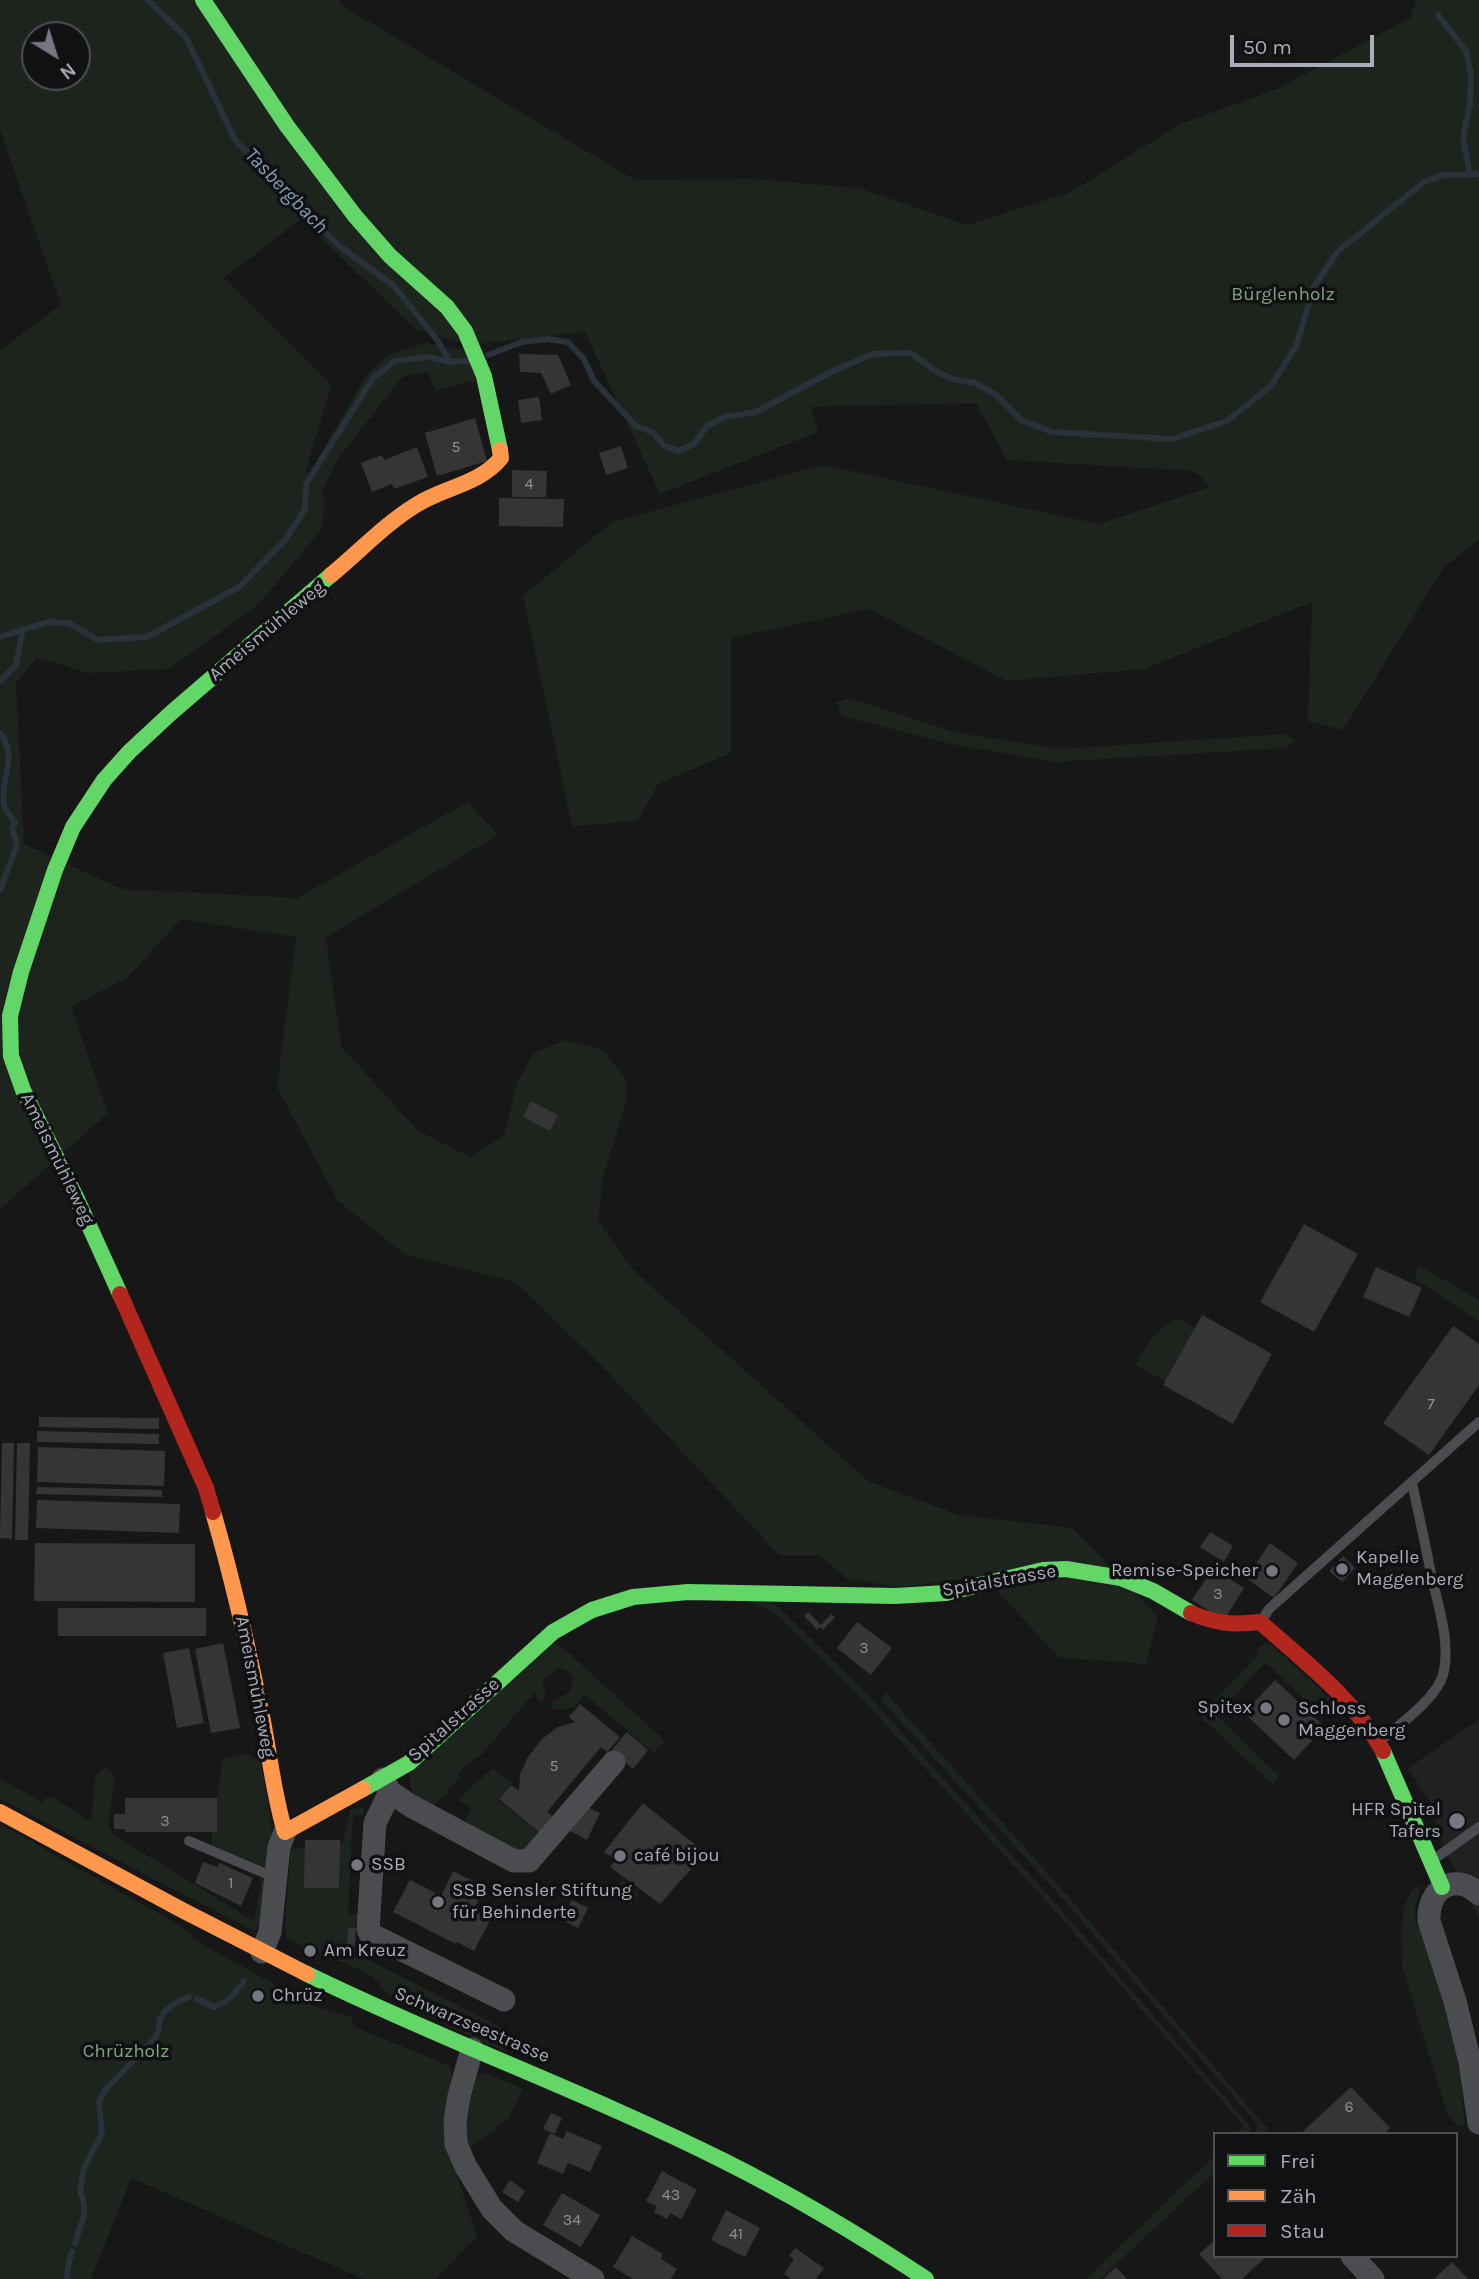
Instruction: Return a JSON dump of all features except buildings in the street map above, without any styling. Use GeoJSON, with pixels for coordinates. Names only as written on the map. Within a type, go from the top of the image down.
{"type":"FeatureCollection","features":[{"type":"Feature","properties":{"kind":"street","name":"Ameismühleweg"},"geometry":{"type":"LineString","coordinates":[[203,0],[300,144],[380,246],[445,306],[467,334],[484,376],[501,458],[483,477],[429,497],[406,511],[171,713],[129,752],[104,780],[73,827],[55,870],[21,972],[10,1016],[11,1056],[23,1090],[77,1199],[206,1488],[235,1590],[263,1722],[278,1810],[285,1832],[279,1847],[270,1932],[262,1952]]}},
{"type":"Feature","properties":{"kind":"street","name":"Spitalstrasse"},"geometry":{"type":"LineString","coordinates":[[285,1832],[386,1785],[504,1674],[553,1632],[592,1610],[634,1597],[688,1591],[895,1596],[946,1592],[1043,1570],[1066,1569],[1121,1578],[1153,1591],[1179,1608],[1207,1620],[1232,1625],[1260,1622]]}},
{"type":"Feature","properties":{"kind":"street"},"geometry":{"type":"LineString","coordinates":[[1260,1622],[1327,1682],[1370,1728],[1379,1742],[1442,1887]]}},
{"type":"Feature","properties":{"kind":"street"},"geometry":{"type":"LineString","coordinates":[[504,2000],[370,1934],[368,1929],[375,1823],[386,1785],[428,1816],[514,1861],[529,1861],[614,1762]]}},
{"type":"Feature","properties":{"kind":"street","name":"Schwarzseestrasse"},"geometry":{"type":"LineString","coordinates":[[0,1812],[165,1903],[262,1952],[472,2049],[708,2151],[802,2200],[885,2250],[926,2279]]}},
{"type":"Feature","properties":{"kind":"street"},"geometry":{"type":"LineString","coordinates":[[1479,1894],[1465,1885],[1442,1887],[1430,1903],[1429,1921],[1455,2001],[1470,2062],[1479,2123]]}},
{"type":"Feature","properties":{"kind":"street"},"geometry":{"type":"LineString","coordinates":[[472,2049],[462,2082],[455,2121],[456,2144],[466,2167],[492,2209],[514,2231],[593,2279]]}},
{"type":"Feature","properties":{"kind":"street"},"geometry":{"type":"LineString","coordinates":[[1354,2258],[1373,2279]]}},
{"type":"Feature","properties":{"kind":"lane"},"geometry":{"type":"LineString","coordinates":[[1260,1622],[1269,1609],[1479,1422]]}},
{"type":"Feature","properties":{"kind":"lane"},"geometry":{"type":"LineString","coordinates":[[1379,1742],[1437,1687],[1443,1675],[1446,1655],[1412,1483]]}},
{"type":"Feature","properties":{"kind":"lane"},"geometry":{"type":"LineString","coordinates":[[1431,1861],[1479,1827]]}},
{"type":"Feature","properties":{"kind":"lane"},"geometry":{"type":"LineString","coordinates":[[189,1841],[276,1878]]}},
{"type":"Feature","properties":{"kind":"shaded area","name":"HFR Spital Tafers"},"geometry":{"type":"Polygon","coordinates":[[[1479,1720],[1479,1919],[1437,1833],[1434,1808],[1408,1768],[1479,1720]]]}},
{"type":"Feature","properties":{"kind":"green space","name":"Bürglenholz"},"geometry":{"type":"Polygon","coordinates":[[[0,0],[338,0],[344,7],[635,180],[752,179],[859,188],[967,225],[1071,192],[1180,124],[1277,89],[1410,18],[1417,0],[1479,0],[1479,539],[1444,567],[1343,730],[1308,721],[1312,602],[1144,669],[1007,681],[869,609],[731,638],[731,753],[658,784],[638,821],[572,826],[523,596],[612,522],[823,465],[1099,524],[1210,487],[1195,471],[1007,460],[976,403],[811,407],[818,432],[660,494],[585,332],[469,345],[416,329],[301,219],[224,278],[331,385],[306,470],[309,474],[367,374],[392,353],[426,343],[471,351],[477,380],[436,391],[428,372],[403,376],[337,460],[321,493],[325,501],[321,530],[258,605],[169,669],[88,673],[37,657],[16,683],[24,844],[122,889],[297,898],[468,802],[498,835],[326,937],[341,1046],[417,1130],[470,1157],[504,1136],[517,1082],[534,1053],[566,1040],[603,1050],[625,1078],[627,1099],[603,1177],[598,1221],[635,1272],[868,1481],[959,1515],[1072,1528],[1158,1616],[1146,1664],[1058,1657],[985,1577],[899,1587],[848,1579],[819,1555],[779,1555],[602,1366],[515,1282],[404,1254],[338,1201],[277,1087],[296,937],[181,919],[128,977],[71,1007],[108,1113],[0,1209],[0,350],[61,305],[0,130],[0,0]]]}},
{"type":"Feature","properties":{"kind":"green space"},"geometry":{"type":"Polygon","coordinates":[[[849,698],[958,733],[1061,749],[1285,734],[1296,741],[1285,748],[1055,762],[951,744],[841,716],[837,702],[849,698]]]}},
{"type":"Feature","properties":{"kind":"green space"},"geometry":{"type":"Polygon","coordinates":[[[1418,1265],[1479,1300],[1479,1322],[1415,1279],[1418,1265]]]}},
{"type":"Feature","properties":{"kind":"green space"},"geometry":{"type":"Polygon","coordinates":[[[1178,1319],[1195,1328],[1165,1381],[1136,1365],[1158,1332],[1178,1319]]]}},
{"type":"Feature","properties":{"kind":"green space"},"geometry":{"type":"Polygon","coordinates":[[[748,1602],[773,1602],[868,1695],[1049,1896],[1250,2126],[1248,2132],[1238,2132],[1244,2126],[1046,1901],[864,1701],[773,1611],[748,1602]]]}},
{"type":"Feature","properties":{"kind":"green space"},"geometry":{"type":"Polygon","coordinates":[[[1267,1641],[1343,1711],[1337,1718],[1328,1709],[1321,1716],[1266,1662],[1216,1715],[1280,1777],[1273,1785],[1199,1715],[1258,1655],[1256,1652],[1267,1641]]]}},
{"type":"Feature","properties":{"kind":"green space"},"geometry":{"type":"Polygon","coordinates":[[[548,1642],[562,1647],[665,1741],[654,1753],[584,1694],[573,1708],[556,1710],[551,1707],[554,1699],[567,1694],[572,1684],[570,1674],[558,1668],[544,1679],[544,1699],[539,1701],[535,1692],[479,1757],[457,1773],[461,1778],[448,1789],[449,1792],[431,1808],[420,1801],[410,1785],[410,1773],[548,1642]]]}},
{"type":"Feature","properties":{"kind":"green space"},"geometry":{"type":"Polygon","coordinates":[[[886,1693],[1060,1887],[1267,2128],[1264,2132],[1256,2132],[1257,2124],[1056,1891],[880,1699],[886,1693]]]}},
{"type":"Feature","properties":{"kind":"green space"},"geometry":{"type":"Polygon","coordinates":[[[246,1754],[260,1761],[268,1800],[272,1846],[270,1859],[265,1867],[212,1846],[212,1832],[217,1831],[217,1798],[223,1758],[246,1754]]]}},
{"type":"Feature","properties":{"kind":"green space"},"geometry":{"type":"Polygon","coordinates":[[[104,1768],[110,1770],[115,1779],[108,1826],[114,1835],[254,1921],[260,1876],[265,1881],[261,1925],[254,1931],[0,1799],[0,1779],[44,1803],[44,1799],[52,1797],[87,1820],[92,1818],[95,1777],[104,1768]]]}},
{"type":"Feature","properties":{"kind":"green space"},"geometry":{"type":"Polygon","coordinates":[[[493,1768],[511,1783],[498,1800],[540,1834],[528,1851],[515,1852],[471,1830],[466,1821],[471,1808],[458,1799],[493,1768]]]}},
{"type":"Feature","properties":{"kind":"green space"},"geometry":{"type":"Polygon","coordinates":[[[363,1806],[364,1815],[353,1815],[348,1914],[361,1915],[355,1923],[355,1953],[504,2029],[512,2038],[506,2052],[406,2007],[379,1987],[381,1983],[365,1972],[287,1939],[285,1925],[291,1850],[319,1843],[343,1842],[350,1810],[363,1806]]]}},
{"type":"Feature","properties":{"kind":"green space","name":"Chrüzholz"},"geometry":{"type":"Polygon","coordinates":[[[0,1824],[186,1929],[200,1943],[314,2006],[353,2018],[352,2023],[357,2028],[450,2066],[453,2081],[470,2082],[484,2072],[523,2089],[508,2119],[452,2161],[477,2236],[435,2279],[364,2279],[131,2178],[91,2279],[0,2279],[0,1824]]]}},
{"type":"Feature","properties":{"kind":"green space"},"geometry":{"type":"Polygon","coordinates":[[[623,1880],[639,1893],[631,1904],[612,1894],[623,1880]]]}},
{"type":"Feature","properties":{"kind":"green space"},"geometry":{"type":"Polygon","coordinates":[[[1421,1885],[1415,1908],[1415,1922],[1424,1937],[1448,2010],[1460,2073],[1465,2126],[1457,2125],[1447,2113],[1402,1966],[1401,1932],[1404,1907],[1413,1889],[1421,1885]]]}},
{"type":"Feature","properties":{"kind":"green space"},"geometry":{"type":"Polygon","coordinates":[[[1213,2157],[1213,2174],[1100,2279],[1086,2279],[1213,2157]]]}},
{"type":"Feature","properties":{"kind":"waterway","name":"Tasbergbach"},"geometry":{"type":"LineString","coordinates":[[148,0],[186,37],[235,140],[338,245],[394,286],[438,341],[450,362]]}},
{"type":"Feature","properties":{"kind":"waterway"},"geometry":{"type":"LineString","coordinates":[[1438,15],[1466,51],[1471,75],[1470,104],[1463,137],[1470,174]]}},
{"type":"Feature","properties":{"kind":"waterway"},"geometry":{"type":"LineString","coordinates":[[488,355],[522,342],[548,339],[568,342],[584,359],[594,381],[636,426],[652,432],[665,446],[678,451],[694,444],[707,426],[724,417],[756,412],[831,372],[873,354],[911,353],[952,379],[975,383],[996,395],[1021,420],[1052,432],[1172,439],[1227,421],[1271,386],[1296,346],[1314,287],[1337,252],[1424,182],[1444,175],[1479,174]]}},
{"type":"Feature","properties":{"kind":"waterway"},"geometry":{"type":"LineString","coordinates":[[0,637],[48,622],[69,623],[98,640],[147,637],[239,587],[285,540],[305,509],[306,484],[373,378],[395,361],[428,357],[450,362],[471,361]]}},
{"type":"Feature","properties":{"kind":"waterway"},"geometry":{"type":"LineString","coordinates":[[0,681],[16,665],[23,629]]}},
{"type":"Feature","properties":{"kind":"waterway"},"geometry":{"type":"LineString","coordinates":[[0,733],[9,759],[4,784],[4,804],[15,823],[12,828],[17,845],[0,890]]}},
{"type":"Feature","properties":{"kind":"waterway"},"geometry":{"type":"LineString","coordinates":[[197,1999],[214,2007],[231,1997],[244,1981]]}},
{"type":"Feature","properties":{"kind":"waterway"},"geometry":{"type":"LineString","coordinates":[[75,2243],[84,2215],[80,2191],[84,2168],[102,2133],[99,2102],[105,2090],[156,2037],[160,2019],[165,2012],[189,1997]]}},
{"type":"Feature","properties":{"kind":"waterway"},"geometry":{"type":"LineString","coordinates":[[67,2279],[72,2252]]}},
{"type":"Feature","properties":{"kind":"traffic: fast"},"geometry":{"type":"LineString","coordinates":[[203,0],[287,126],[355,216],[390,256],[447,307],[465,331],[484,376],[500,450]]}},
{"type":"Feature","properties":{"kind":"traffic: fast"},"geometry":{"type":"LineString","coordinates":[[120,1294],[23,1090],[11,1056],[10,1016],[21,972],[55,870],[73,827],[104,780],[129,752],[171,713],[331,575]]}},
{"type":"Feature","properties":{"kind":"traffic: fast"},"geometry":{"type":"LineString","coordinates":[[363,1789],[409,1763],[553,1632],[592,1610],[633,1597],[688,1592],[895,1596],[946,1593],[1043,1570],[1066,1569],[1121,1578],[1153,1591],[1191,1613]]}},
{"type":"Feature","properties":{"kind":"traffic: fast"},"geometry":{"type":"LineString","coordinates":[[1383,1751],[1442,1887]]}},
{"type":"Feature","properties":{"kind":"traffic: fast"},"geometry":{"type":"LineString","coordinates":[[307,1974],[724,2161],[827,2217],[926,2279]]}},
{"type":"Feature","properties":{"kind":"traffic: slow"},"geometry":{"type":"LineString","coordinates":[[331,575],[405,513],[427,499],[472,480],[492,467],[501,458],[500,450]]}},
{"type":"Feature","properties":{"kind":"traffic: slow"},"geometry":{"type":"LineString","coordinates":[[213,1512],[246,1642],[285,1832],[363,1789]]}},
{"type":"Feature","properties":{"kind":"traffic: slow"},"geometry":{"type":"LineString","coordinates":[[0,1812],[307,1974]]}},
{"type":"Feature","properties":{"kind":"traffic: jam"},"geometry":{"type":"LineString","coordinates":[[120,1294],[206,1488],[213,1512]]}},
{"type":"Feature","properties":{"kind":"traffic: jam"},"geometry":{"type":"LineString","coordinates":[[1191,1613],[1225,1623],[1260,1622],[1343,1698],[1358,1714],[1383,1751]]}},
{"type":"Feature","properties":{"kind":"place","name":"Kapelle Maggenberg"},"geometry":{"type":"Point","coordinates":[1342,1569]}},
{"type":"Feature","properties":{"kind":"place","name":"Remise-Speicher"},"geometry":{"type":"Point","coordinates":[1272,1571]}},
{"type":"Feature","properties":{"kind":"place","name":"Spitex"},"geometry":{"type":"Point","coordinates":[1266,1708]}},
{"type":"Feature","properties":{"kind":"place","name":"Schloss Maggenberg"},"geometry":{"type":"Point","coordinates":[1284,1720]}},
{"type":"Feature","properties":{"kind":"place","name":"HFR Spital Tafers"},"geometry":{"type":"Point","coordinates":[1457,1821]}},
{"type":"Feature","properties":{"kind":"place","name":"café bijou"},"geometry":{"type":"Point","coordinates":[620,1856]}},
{"type":"Feature","properties":{"kind":"place","name":"SSB"},"geometry":{"type":"Point","coordinates":[357,1865]}},
{"type":"Feature","properties":{"kind":"place","name":"SSB Sensler Stiftung für Behinderte"},"geometry":{"type":"Point","coordinates":[438,1902]}},
{"type":"Feature","properties":{"kind":"place","name":"Am Kreuz"},"geometry":{"type":"Point","coordinates":[310,1951]}},
{"type":"Feature","properties":{"kind":"place","name":"Chrüz"},"geometry":{"type":"Point","coordinates":[258,1996]}}]}
